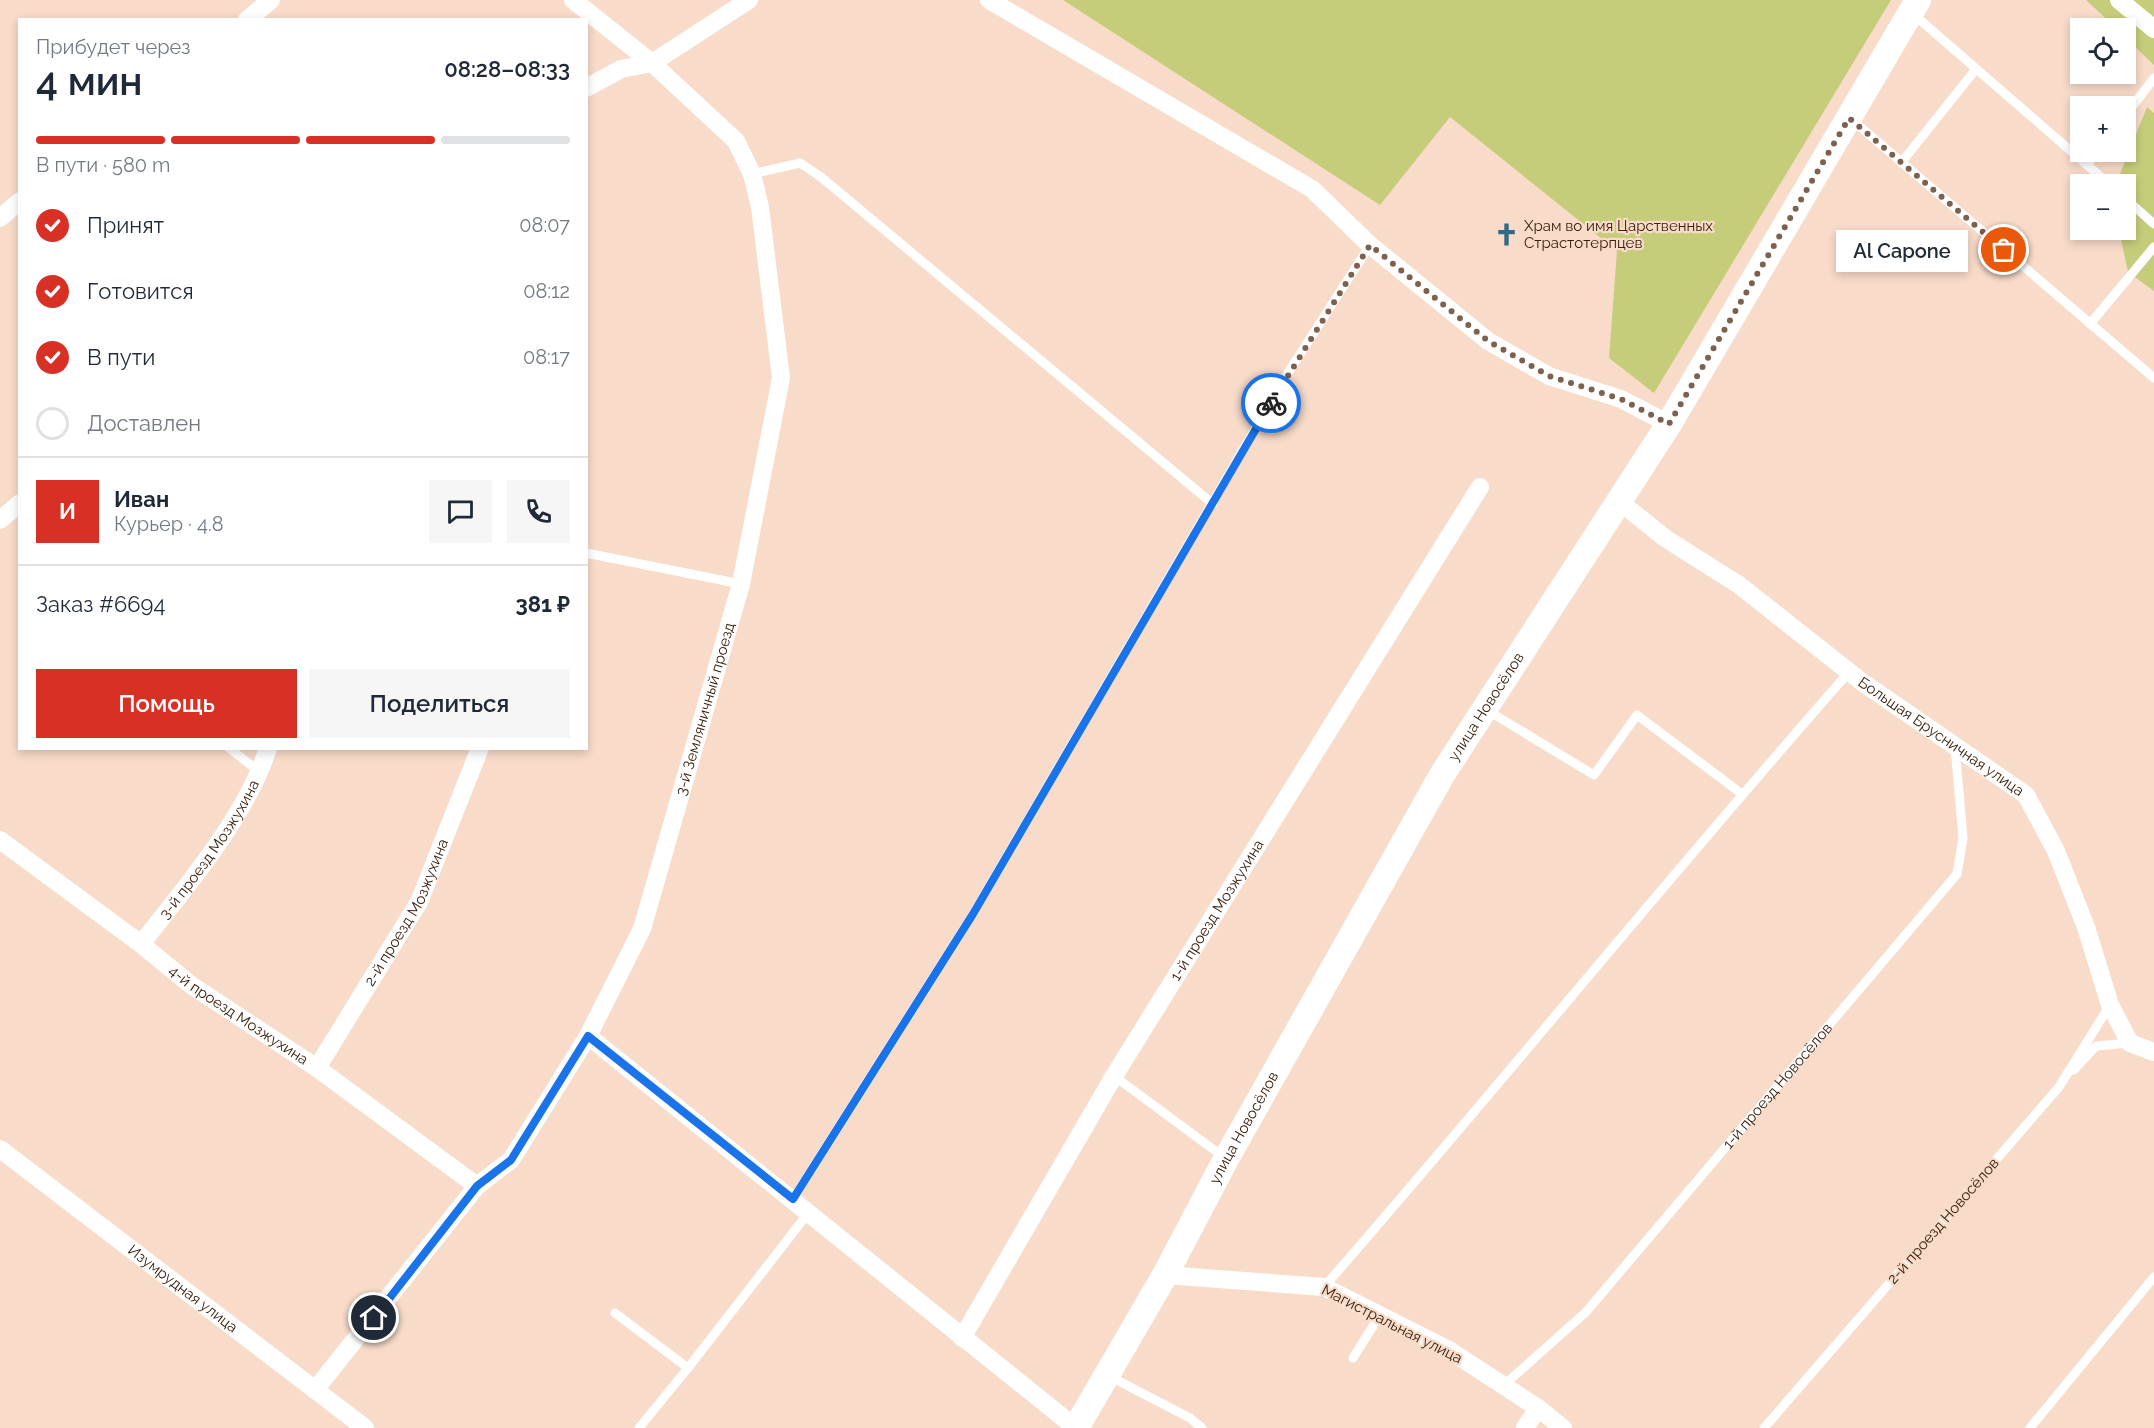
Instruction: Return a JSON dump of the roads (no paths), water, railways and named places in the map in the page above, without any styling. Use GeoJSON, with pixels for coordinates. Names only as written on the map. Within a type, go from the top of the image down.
{"type":"FeatureCollection","features":[{"type":"Feature","properties":{"kind":"street"},"geometry":{"type":"LineString","coordinates":[[249,18],[271,0]]}},
{"type":"Feature","properties":{"kind":"street","name":"3-й Земляничный проезд"},"geometry":{"type":"LineString","coordinates":[[315,1390],[477,1186],[511,1160],[588,1036],[642,929],[741,584],[781,378],[760,207],[752,174],[736,141],[652,63],[573,0]]}},
{"type":"Feature","properties":{"kind":"street"},"geometry":{"type":"LineString","coordinates":[[588,87],[621,69],[652,63],[748,0]]}},
{"type":"Feature","properties":{"kind":"street"},"geometry":{"type":"LineString","coordinates":[[989,0],[1312,189],[1370,245],[1488,341],[1549,376],[1621,399],[1669,424]]}},
{"type":"Feature","properties":{"kind":"street"},"geometry":{"type":"LineString","coordinates":[[2120,0],[2154,29]]}},
{"type":"Feature","properties":{"kind":"street","name":"улица Новосёлов"},"geometry":{"type":"LineString","coordinates":[[1076,1428],[1165,1275],[1226,1159],[1442,775],[1483,708],[1669,424],[1915,6]]}},
{"type":"Feature","properties":{"kind":"street"},"geometry":{"type":"LineString","coordinates":[[0,218],[18,203]]}},
{"type":"Feature","properties":{"kind":"street","name":"1-й проезд Мозжухина"},"geometry":{"type":"LineString","coordinates":[[962,1338],[1114,1076],[1480,487]]}},
{"type":"Feature","properties":{"kind":"street","name":"Большая Брусничная улица"},"geometry":{"type":"LineString","coordinates":[[1620,502],[1665,538],[1739,585],[1849,672],[2026,795],[2056,851],[2086,927],[2110,1005],[2130,1042]]}},
{"type":"Feature","properties":{"kind":"street"},"geometry":{"type":"LineString","coordinates":[[0,520],[18,505]]}},
{"type":"Feature","properties":{"kind":"street","name":"3-й проезд Мозжухина"},"geometry":{"type":"LineString","coordinates":[[141,944],[204,864],[261,773],[267,750]]}},
{"type":"Feature","properties":{"kind":"street","name":"2-й проезд Мозжухина"},"geometry":{"type":"LineString","coordinates":[[317,1068],[419,902],[479,750]]}},
{"type":"Feature","properties":{"kind":"street","name":"4-й проезд Мозжухина"},"geometry":{"type":"LineString","coordinates":[[0,840],[141,944],[191,985],[317,1068],[477,1186]]}},
{"type":"Feature","properties":{"kind":"street"},"geometry":{"type":"LineString","coordinates":[[588,1036],[1076,1428]]}},
{"type":"Feature","properties":{"kind":"street"},"geometry":{"type":"LineString","coordinates":[[2130,1042],[2154,1052]]}},
{"type":"Feature","properties":{"kind":"street","name":"Изумрудная улица"},"geometry":{"type":"LineString","coordinates":[[0,1149],[365,1428]]}},
{"type":"Feature","properties":{"kind":"street","name":"Магистральная улица"},"geometry":{"type":"LineString","coordinates":[[1165,1275],[1324,1287],[1449,1350],[1538,1408],[1563,1428]]}},
{"type":"Feature","properties":{"kind":"street"},"geometry":{"type":"LineString","coordinates":[[1526,1428],[1538,1408]]}},
{"type":"Feature","properties":{"kind":"lane"},"geometry":{"type":"LineString","coordinates":[[1915,6],[1976,69],[2097,174]]}},
{"type":"Feature","properties":{"kind":"lane"},"geometry":{"type":"LineString","coordinates":[[1901,163],[1976,69]]}},
{"type":"Feature","properties":{"kind":"lane"},"geometry":{"type":"LineString","coordinates":[[2136,102],[2154,78]]}},
{"type":"Feature","properties":{"kind":"lane"},"geometry":{"type":"LineString","coordinates":[[1849,118],[2154,378]]}},
{"type":"Feature","properties":{"kind":"lane"},"geometry":{"type":"LineString","coordinates":[[752,174],[800,163],[821,177],[1213,504]]}},
{"type":"Feature","properties":{"kind":"lane"},"geometry":{"type":"LineString","coordinates":[[2136,208],[2154,224]]}},
{"type":"Feature","properties":{"kind":"lane"},"geometry":{"type":"LineString","coordinates":[[793,1199],[973,914],[1286,376],[1370,245]]}},
{"type":"Feature","properties":{"kind":"lane"},"geometry":{"type":"LineString","coordinates":[[2090,324],[2154,247]]}},
{"type":"Feature","properties":{"kind":"lane"},"geometry":{"type":"LineString","coordinates":[[588,553],[741,584]]}},
{"type":"Feature","properties":{"kind":"lane"},"geometry":{"type":"LineString","coordinates":[[1324,1287],[1456,1135],[1742,794],[1849,672]]}},
{"type":"Feature","properties":{"kind":"lane"},"geometry":{"type":"LineString","coordinates":[[1483,708],[1594,775],[1637,716],[1742,794]]}},
{"type":"Feature","properties":{"kind":"lane","name":"1-й проезд Новосёлов"},"geometry":{"type":"LineString","coordinates":[[1504,1385],[1586,1312],[1956,874],[1963,838],[1955,747]]}},
{"type":"Feature","properties":{"kind":"lane"},"geometry":{"type":"LineString","coordinates":[[232,750],[261,773]]}},
{"type":"Feature","properties":{"kind":"lane","name":"2-й проезд Новосёлов"},"geometry":{"type":"LineString","coordinates":[[1764,1428],[2058,1087],[2110,1005]]}},
{"type":"Feature","properties":{"kind":"lane"},"geometry":{"type":"LineString","coordinates":[[2058,1087],[2096,1046],[2130,1042]]}},
{"type":"Feature","properties":{"kind":"lane"},"geometry":{"type":"LineString","coordinates":[[1114,1076],[1226,1159]]}},
{"type":"Feature","properties":{"kind":"lane"},"geometry":{"type":"LineString","coordinates":[[639,1428],[809,1212]]}},
{"type":"Feature","properties":{"kind":"lane"},"geometry":{"type":"LineString","coordinates":[[2030,1428],[2154,1277]]}},
{"type":"Feature","properties":{"kind":"lane"},"geometry":{"type":"LineString","coordinates":[[615,1313],[688,1368]]}},
{"type":"Feature","properties":{"kind":"lane"},"geometry":{"type":"LineString","coordinates":[[1353,1358],[1380,1315]]}},
{"type":"Feature","properties":{"kind":"lane"},"geometry":{"type":"LineString","coordinates":[[1107,1375],[1190,1418],[1202,1428]]}},
{"type":"Feature","properties":{"kind":"place","name":"Храм во имя Царственных Страстотерпцев"},"geometry":{"type":"Point","coordinates":[1506,235]}},
{"type":"Feature","properties":{"kind":"place","name":"Al Capone"},"geometry":{"type":"Point","coordinates":[2004,250]}}]}
